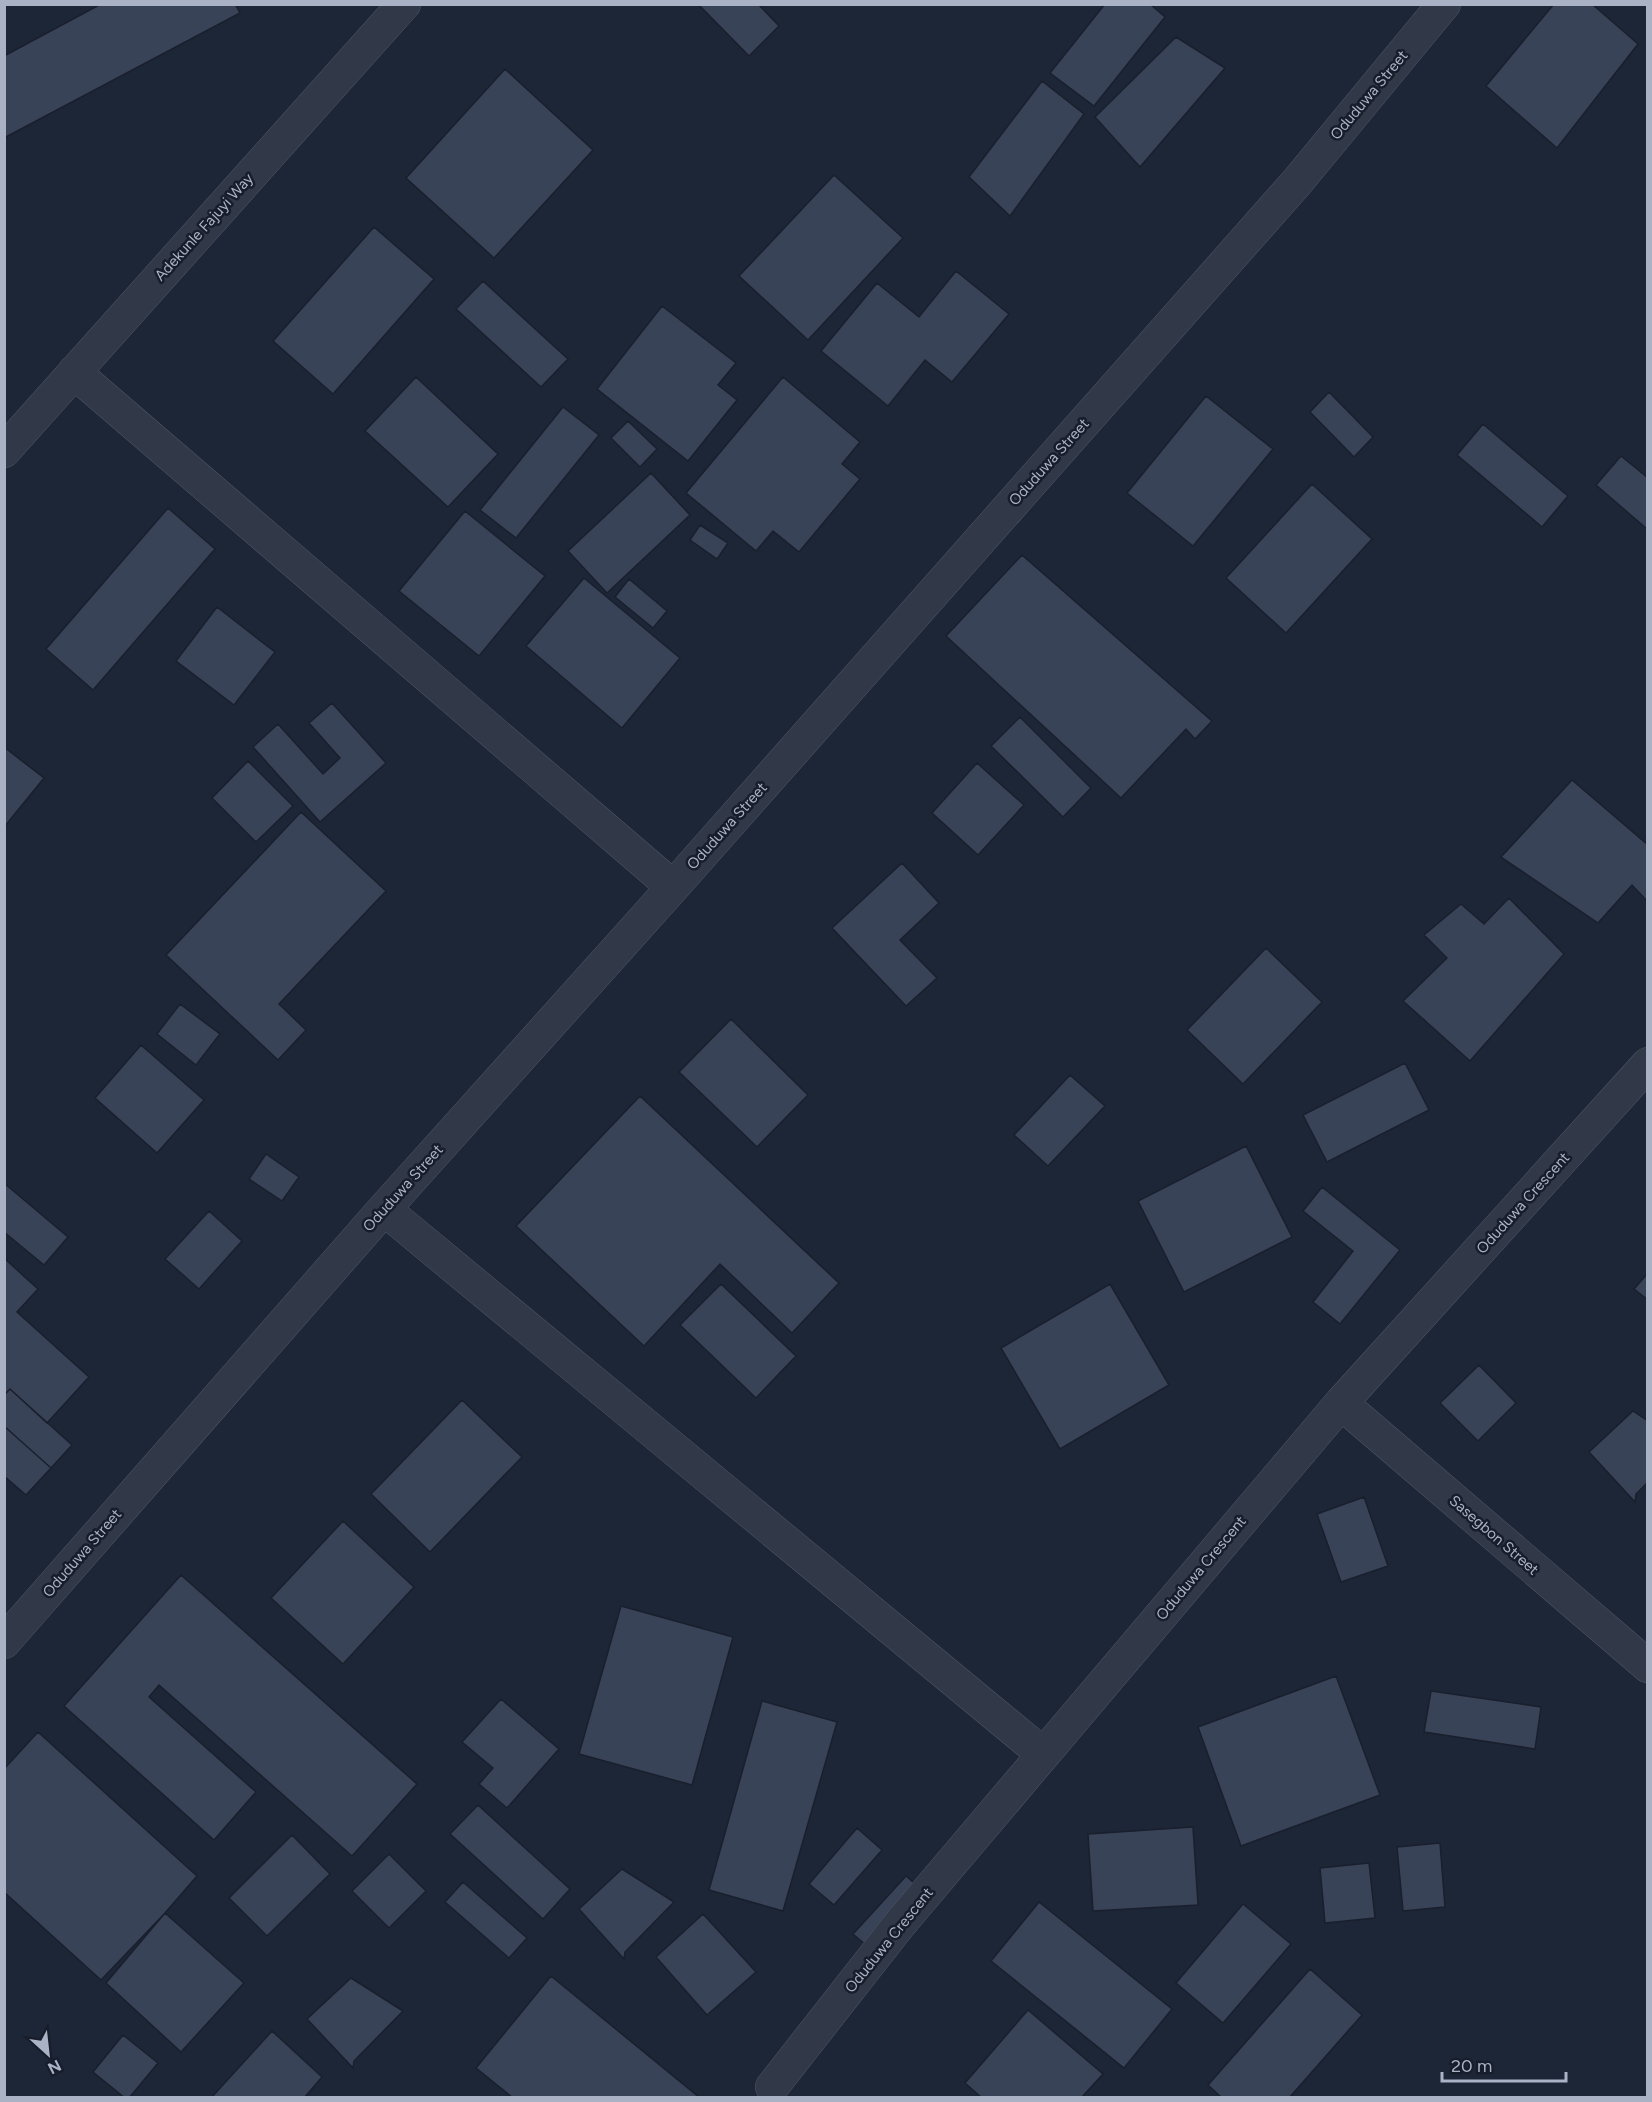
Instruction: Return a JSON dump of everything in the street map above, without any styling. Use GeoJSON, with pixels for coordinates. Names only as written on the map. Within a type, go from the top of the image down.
{"type":"FeatureCollection","features":[{"type":"Feature","properties":{"kind":"street","name":"Adekunle Fajuyi Way"},"geometry":{"type":"LineString","coordinates":[[4,451],[404,4]]}},
{"type":"Feature","properties":{"kind":"street","name":"Oduduwa Street"},"geometry":{"type":"LineString","coordinates":[[4,1642],[384,1209],[673,887],[1297,182],[1444,4]]}},
{"type":"Feature","properties":{"kind":"street"},"geometry":{"type":"LineString","coordinates":[[74,372],[673,887]]}},
{"type":"Feature","properties":{"kind":"street","name":"Oduduwa Crescent"},"geometry":{"type":"LineString","coordinates":[[772,2086],[899,1925],[1341,1403],[1647,1064]]}},
{"type":"Feature","properties":{"kind":"street"},"geometry":{"type":"LineString","coordinates":[[384,1209],[1042,1754]]}},
{"type":"Feature","properties":{"kind":"street","name":"Sasegbon Street"},"geometry":{"type":"LineString","coordinates":[[1341,1403],[1647,1666]]}},
{"type":"Feature","properties":{"kind":"building"},"geometry":{"type":"Polygon","coordinates":[[[101,4],[235,4],[240,13],[4,138],[4,56],[101,4]]]}},
{"type":"Feature","properties":{"kind":"building"},"geometry":{"type":"Polygon","coordinates":[[[698,4],[758,4],[779,26],[749,56],[698,4]]]}},
{"type":"Feature","properties":{"kind":"building"},"geometry":{"type":"Polygon","coordinates":[[[1105,4],[1150,4],[1165,17],[1094,106],[1050,73],[1105,4]]]}},
{"type":"Feature","properties":{"kind":"building"},"geometry":{"type":"Polygon","coordinates":[[[1554,4],[1592,4],[1638,44],[1557,148],[1486,86],[1554,4]]]}},
{"type":"Feature","properties":{"kind":"building"},"geometry":{"type":"Polygon","coordinates":[[[1176,37],[1225,68],[1140,167],[1095,117],[1176,37]]]}},
{"type":"Feature","properties":{"kind":"building"},"geometry":{"type":"Polygon","coordinates":[[[505,69],[593,150],[494,258],[406,178],[505,69]]]}},
{"type":"Feature","properties":{"kind":"building"},"geometry":{"type":"Polygon","coordinates":[[[1042,81],[1084,114],[1010,216],[969,177],[1042,81]]]}},
{"type":"Feature","properties":{"kind":"building"},"geometry":{"type":"Polygon","coordinates":[[[834,175],[903,238],[808,340],[739,276],[834,175]]]}},
{"type":"Feature","properties":{"kind":"building"},"geometry":{"type":"Polygon","coordinates":[[[374,227],[434,279],[333,394],[273,341],[374,227]]]}},
{"type":"Feature","properties":{"kind":"building"},"geometry":{"type":"Polygon","coordinates":[[[956,271],[1009,314],[952,382],[925,360],[888,406],[821,351],[877,283],[919,317],[956,271]]]}},
{"type":"Feature","properties":{"kind":"building"},"geometry":{"type":"Polygon","coordinates":[[[483,281],[568,359],[541,387],[456,309],[483,281]]]}},
{"type":"Feature","properties":{"kind":"building"},"geometry":{"type":"Polygon","coordinates":[[[662,306],[736,363],[718,385],[737,400],[688,461],[597,389],[662,306]]]}},
{"type":"Feature","properties":{"kind":"building"},"geometry":{"type":"Polygon","coordinates":[[[416,377],[498,454],[448,507],[365,431],[416,377]]]}},
{"type":"Feature","properties":{"kind":"building"},"geometry":{"type":"Polygon","coordinates":[[[783,377],[860,442],[842,464],[860,479],[799,552],[773,531],[756,551],[686,493],[783,377]]]}},
{"type":"Feature","properties":{"kind":"building"},"geometry":{"type":"Polygon","coordinates":[[[1329,392],[1373,437],[1354,457],[1310,412],[1329,392]]]}},
{"type":"Feature","properties":{"kind":"building"},"geometry":{"type":"Polygon","coordinates":[[[1206,396],[1273,449],[1193,546],[1127,493],[1206,396]]]}},
{"type":"Feature","properties":{"kind":"building"},"geometry":{"type":"Polygon","coordinates":[[[563,407],[599,435],[516,538],[480,510],[563,407]]]}},
{"type":"Feature","properties":{"kind":"building"},"geometry":{"type":"Polygon","coordinates":[[[628,421],[657,449],[640,467],[611,438],[628,421]]]}},
{"type":"Feature","properties":{"kind":"building"},"geometry":{"type":"Polygon","coordinates":[[[1483,424],[1568,496],[1542,527],[1457,455],[1483,424]]]}},
{"type":"Feature","properties":{"kind":"building"},"geometry":{"type":"Polygon","coordinates":[[[1621,456],[1648,478],[1647,529],[1596,485],[1621,456]]]}},
{"type":"Feature","properties":{"kind":"building"},"geometry":{"type":"Polygon","coordinates":[[[651,473],[690,515],[607,593],[568,551],[651,473]]]}},
{"type":"Feature","properties":{"kind":"building"},"geometry":{"type":"Polygon","coordinates":[[[1312,484],[1372,539],[1286,633],[1226,578],[1312,484]]]}},
{"type":"Feature","properties":{"kind":"building"},"geometry":{"type":"Polygon","coordinates":[[[168,508],[215,549],[93,690],[46,649],[168,508]]]}},
{"type":"Feature","properties":{"kind":"building"},"geometry":{"type":"Polygon","coordinates":[[[465,511],[545,576],[479,656],[399,591],[465,511]]]}},
{"type":"Feature","properties":{"kind":"building"},"geometry":{"type":"Polygon","coordinates":[[[700,525],[728,543],[717,559],[690,540],[700,525]]]}},
{"type":"Feature","properties":{"kind":"building"},"geometry":{"type":"Polygon","coordinates":[[[1022,555],[1212,721],[1195,739],[1186,729],[1121,798],[946,636],[1022,555]]]}},
{"type":"Feature","properties":{"kind":"building"},"geometry":{"type":"Polygon","coordinates":[[[584,578],[680,658],[622,728],[526,646],[584,578]]]}},
{"type":"Feature","properties":{"kind":"building"},"geometry":{"type":"Polygon","coordinates":[[[629,579],[667,611],[653,628],[615,597],[629,579]]]}},
{"type":"Feature","properties":{"kind":"building"},"geometry":{"type":"Polygon","coordinates":[[[217,607],[275,652],[234,705],[176,661],[217,607]]]}},
{"type":"Feature","properties":{"kind":"building"},"geometry":{"type":"Polygon","coordinates":[[[332,703],[386,763],[320,822],[253,747],[278,724],[323,774],[340,758],[309,723],[332,703]]]}},
{"type":"Feature","properties":{"kind":"building"},"geometry":{"type":"Polygon","coordinates":[[[1020,717],[1091,788],[1063,817],[991,746],[1020,717]]]}},
{"type":"Feature","properties":{"kind":"building"},"geometry":{"type":"Polygon","coordinates":[[[4,747],[44,778],[5,826],[4,826],[4,747]]]}},
{"type":"Feature","properties":{"kind":"building"},"geometry":{"type":"Polygon","coordinates":[[[248,761],[293,806],[256,842],[212,798],[248,761]]]}},
{"type":"Feature","properties":{"kind":"building"},"geometry":{"type":"Polygon","coordinates":[[[977,763],[1024,805],[978,855],[932,813],[977,763]]]}},
{"type":"Feature","properties":{"kind":"building"},"geometry":{"type":"Polygon","coordinates":[[[1572,780],[1648,845],[1648,902],[1632,885],[1598,923],[1501,857],[1572,780]]]}},
{"type":"Feature","properties":{"kind":"building"},"geometry":{"type":"Polygon","coordinates":[[[301,812],[386,891],[279,1004],[306,1030],[278,1060],[166,955],[301,812]]]}},
{"type":"Feature","properties":{"kind":"building"},"geometry":{"type":"Polygon","coordinates":[[[902,863],[939,903],[900,940],[937,978],[906,1006],[832,928],[902,863]]]}},
{"type":"Feature","properties":{"kind":"building"},"geometry":{"type":"Polygon","coordinates":[[[1509,898],[1564,954],[1470,1061],[1403,1001],[1447,958],[1424,935],[1461,904],[1484,924],[1509,898]]]}},
{"type":"Feature","properties":{"kind":"building"},"geometry":{"type":"Polygon","coordinates":[[[1266,948],[1322,1002],[1243,1084],[1187,1030],[1266,948]]]}},
{"type":"Feature","properties":{"kind":"building"},"geometry":{"type":"Polygon","coordinates":[[[180,1004],[220,1034],[196,1065],[157,1034],[180,1004]]]}},
{"type":"Feature","properties":{"kind":"building"},"geometry":{"type":"Polygon","coordinates":[[[731,1019],[808,1095],[757,1147],[679,1072],[731,1019]]]}},
{"type":"Feature","properties":{"kind":"building"},"geometry":{"type":"Polygon","coordinates":[[[141,1045],[204,1100],[157,1153],[95,1098],[141,1045]]]}},
{"type":"Feature","properties":{"kind":"building"},"geometry":{"type":"Polygon","coordinates":[[[1405,1063],[1429,1110],[1327,1162],[1303,1115],[1405,1063]]]}},
{"type":"Feature","properties":{"kind":"building"},"geometry":{"type":"Polygon","coordinates":[[[1070,1075],[1105,1106],[1048,1166],[1014,1135],[1070,1075]]]}},
{"type":"Feature","properties":{"kind":"building"},"geometry":{"type":"Polygon","coordinates":[[[640,1096],[839,1283],[792,1333],[720,1264],[644,1346],[516,1226],[640,1096]]]}},
{"type":"Feature","properties":{"kind":"building"},"geometry":{"type":"Polygon","coordinates":[[[1246,1146],[1292,1237],[1184,1292],[1138,1201],[1246,1146]]]}},
{"type":"Feature","properties":{"kind":"building"},"geometry":{"type":"Polygon","coordinates":[[[266,1154],[299,1177],[282,1201],[249,1179],[266,1154]]]}},
{"type":"Feature","properties":{"kind":"building"},"geometry":{"type":"Polygon","coordinates":[[[4,1183],[68,1237],[44,1265],[4,1232],[4,1183]]]}},
{"type":"Feature","properties":{"kind":"building"},"geometry":{"type":"Polygon","coordinates":[[[1322,1187],[1400,1250],[1340,1324],[1313,1302],[1353,1251],[1303,1211],[1322,1187]]]}},
{"type":"Feature","properties":{"kind":"building"},"geometry":{"type":"Polygon","coordinates":[[[209,1211],[242,1241],[199,1289],[165,1259],[209,1211]]]}},
{"type":"Feature","properties":{"kind":"building"},"geometry":{"type":"Polygon","coordinates":[[[4,1258],[38,1289],[17,1312],[89,1377],[47,1423],[10,1389],[4,1395],[4,1258]]]}},
{"type":"Feature","properties":{"kind":"building"},"geometry":{"type":"Polygon","coordinates":[[[1648,1273],[1648,1300],[1634,1289],[1648,1273]]]}},
{"type":"Feature","properties":{"kind":"building"},"geometry":{"type":"Polygon","coordinates":[[[721,1284],[796,1356],[756,1398],[680,1325],[721,1284]]]}},
{"type":"Feature","properties":{"kind":"building"},"geometry":{"type":"Polygon","coordinates":[[[1110,1284],[1169,1385],[1060,1449],[1001,1348],[1110,1284]]]}},
{"type":"Feature","properties":{"kind":"building"},"geometry":{"type":"Polygon","coordinates":[[[1479,1365],[1516,1403],[1478,1441],[1440,1403],[1479,1365]]]}},
{"type":"Feature","properties":{"kind":"building"},"geometry":{"type":"Polygon","coordinates":[[[10,1389],[72,1445],[51,1468],[4,1426],[4,1395],[10,1389]]]}},
{"type":"Feature","properties":{"kind":"building"},"geometry":{"type":"Polygon","coordinates":[[[462,1400],[522,1457],[430,1552],[371,1494],[462,1400]]]}},
{"type":"Feature","properties":{"kind":"building"},"geometry":{"type":"Polygon","coordinates":[[[1633,1411],[1648,1421],[1648,1482],[1636,1494],[1635,1502],[1589,1452],[1633,1411]]]}},
{"type":"Feature","properties":{"kind":"building"},"geometry":{"type":"Polygon","coordinates":[[[4,1426],[51,1468],[26,1495],[4,1476],[4,1426]]]}},
{"type":"Feature","properties":{"kind":"building"},"geometry":{"type":"Polygon","coordinates":[[[1364,1497],[1388,1566],[1341,1582],[1317,1514],[1364,1497]]]}},
{"type":"Feature","properties":{"kind":"building"},"geometry":{"type":"Polygon","coordinates":[[[343,1521],[414,1587],[343,1664],[271,1598],[343,1521]]]}},
{"type":"Feature","properties":{"kind":"building"},"geometry":{"type":"Polygon","coordinates":[[[181,1575],[417,1784],[352,1856],[159,1685],[149,1697],[256,1792],[214,1840],[64,1706],[181,1575]]]}},
{"type":"Feature","properties":{"kind":"building"},"geometry":{"type":"Polygon","coordinates":[[[621,1606],[733,1637],[692,1785],[579,1754],[621,1606]]]}},
{"type":"Feature","properties":{"kind":"building"},"geometry":{"type":"Polygon","coordinates":[[[1336,1676],[1380,1795],[1241,1846],[1198,1727],[1336,1676]]]}},
{"type":"Feature","properties":{"kind":"building"},"geometry":{"type":"Polygon","coordinates":[[[1431,1691],[1541,1707],[1535,1749],[1424,1732],[1431,1691]]]}},
{"type":"Feature","properties":{"kind":"building"},"geometry":{"type":"Polygon","coordinates":[[[501,1699],[559,1749],[507,1808],[479,1784],[493,1768],[462,1742],[501,1699]]]}},
{"type":"Feature","properties":{"kind":"building"},"geometry":{"type":"Polygon","coordinates":[[[762,1701],[837,1722],[783,1911],[709,1890],[762,1701]]]}},
{"type":"Feature","properties":{"kind":"building"},"geometry":{"type":"Polygon","coordinates":[[[38,1732],[197,1876],[101,1980],[4,1892],[4,1769],[38,1732]]]}},
{"type":"Feature","properties":{"kind":"building"},"geometry":{"type":"Polygon","coordinates":[[[478,1805],[570,1889],[543,1919],[450,1834],[478,1805]]]}},
{"type":"Feature","properties":{"kind":"building"},"geometry":{"type":"Polygon","coordinates":[[[1193,1827],[1198,1905],[1093,1911],[1088,1834],[1193,1827]]]}},
{"type":"Feature","properties":{"kind":"building"},"geometry":{"type":"Polygon","coordinates":[[[857,1828],[882,1850],[834,1905],[809,1884],[857,1828]]]}},
{"type":"Feature","properties":{"kind":"building"},"geometry":{"type":"Polygon","coordinates":[[[292,1835],[330,1874],[267,1936],[229,1898],[292,1835]]]}},
{"type":"Feature","properties":{"kind":"building"},"geometry":{"type":"Polygon","coordinates":[[[1440,1843],[1445,1907],[1403,1911],[1397,1847],[1440,1843]]]}},
{"type":"Feature","properties":{"kind":"building"},"geometry":{"type":"Polygon","coordinates":[[[389,1854],[426,1891],[389,1928],[352,1891],[389,1854]]]}},
{"type":"Feature","properties":{"kind":"building"},"geometry":{"type":"Polygon","coordinates":[[[1369,1863],[1375,1918],[1325,1923],[1320,1868],[1369,1863]]]}},
{"type":"Feature","properties":{"kind":"building"},"geometry":{"type":"Polygon","coordinates":[[[622,1869],[674,1902],[625,1952],[624,1959],[579,1909],[622,1869]]]}},
{"type":"Feature","properties":{"kind":"building"},"geometry":{"type":"Polygon","coordinates":[[[906,1876],[920,1888],[867,1946],[853,1934],[906,1876]]]}},
{"type":"Feature","properties":{"kind":"building"},"geometry":{"type":"Polygon","coordinates":[[[463,1882],[527,1938],[509,1958],[445,1902],[463,1882]]]}},
{"type":"Feature","properties":{"kind":"building"},"geometry":{"type":"Polygon","coordinates":[[[1039,1902],[1172,2009],[1124,2068],[991,1961],[1039,1902]]]}},
{"type":"Feature","properties":{"kind":"building"},"geometry":{"type":"Polygon","coordinates":[[[1243,1904],[1291,1944],[1223,2023],[1176,1983],[1243,1904]]]}},
{"type":"Feature","properties":{"kind":"building"},"geometry":{"type":"Polygon","coordinates":[[[165,1913],[244,1983],[181,2052],[106,1983],[165,1913]]]}},
{"type":"Feature","properties":{"kind":"building"},"geometry":{"type":"Polygon","coordinates":[[[703,1914],[756,1972],[707,2015],[656,1957],[703,1914]]]}},
{"type":"Feature","properties":{"kind":"building"},"geometry":{"type":"Polygon","coordinates":[[[1310,1969],[1362,2015],[1289,2098],[1222,2098],[1208,2085],[1310,1969]]]}},
{"type":"Feature","properties":{"kind":"building"},"geometry":{"type":"Polygon","coordinates":[[[551,1976],[700,2098],[513,2098],[476,2068],[551,1976]]]}},
{"type":"Feature","properties":{"kind":"building"},"geometry":{"type":"Polygon","coordinates":[[[351,1978],[403,2011],[354,2061],[353,2068],[307,2019],[351,1978]]]}},
{"type":"Feature","properties":{"kind":"building"},"geometry":{"type":"Polygon","coordinates":[[[1028,2010],[1103,2074],[1081,2098],[982,2098],[965,2083],[1028,2010]]]}},
{"type":"Feature","properties":{"kind":"building"},"geometry":{"type":"Polygon","coordinates":[[[272,2031],[322,2077],[304,2098],[211,2098],[272,2031]]]}},
{"type":"Feature","properties":{"kind":"building"},"geometry":{"type":"Polygon","coordinates":[[[123,2035],[158,2063],[129,2098],[125,2098],[93,2072],[123,2035]]]}}]}
